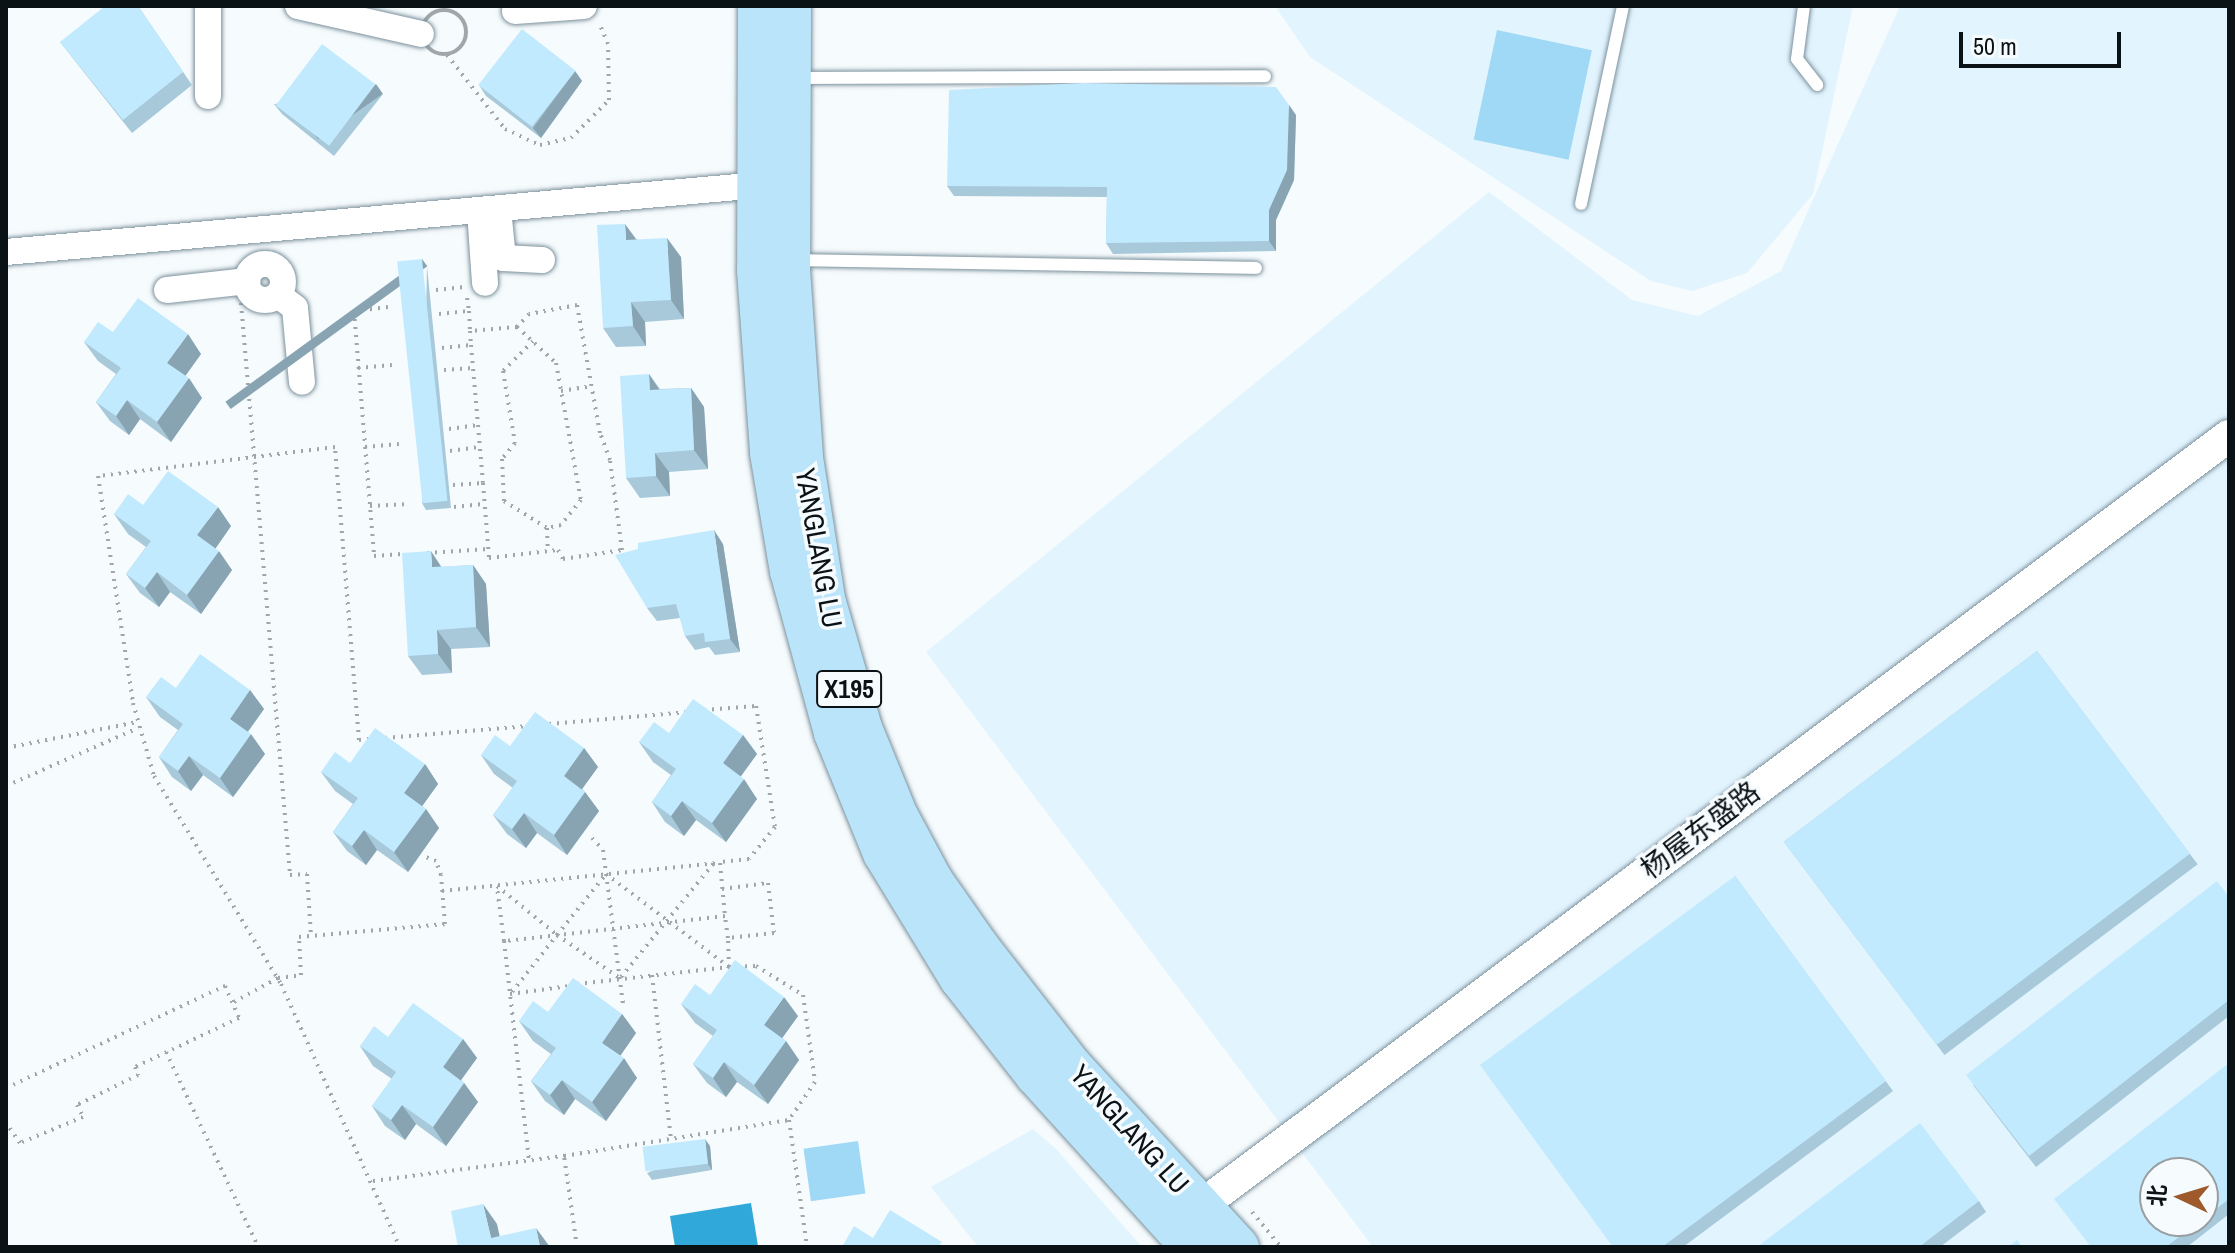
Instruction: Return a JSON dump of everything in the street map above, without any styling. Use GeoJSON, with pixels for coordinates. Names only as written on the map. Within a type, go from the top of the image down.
{"type":"FeatureCollection","features":[{"type":"Feature","properties":{"kind":"main road","name":"YANGLANG LU"},"geometry":{"type":"LineString","coordinates":[[758,6],[773,184],[790,260],[803,458],[825,599],[862,728],[898,816],[933,881],[1188,1226]]}},
{"type":"Feature","properties":{"kind":"main road","name":"YANGLANG LU"},"geometry":{"type":"LineString","coordinates":[[791,6],[790,78],[773,184],[764,378],[785,542],[809,650],[857,795],[906,894],[960,979],[1036,1076],[1188,1226],[1246,1230]]}},
{"type":"Feature","properties":{"kind":"street"},"geometry":{"type":"LineString","coordinates":[[189,6],[208,6],[208,96]]}},
{"type":"Feature","properties":{"kind":"street"},"geometry":{"type":"LineString","coordinates":[[309,7],[421,34]]}},
{"type":"Feature","properties":{"kind":"street"},"geometry":{"type":"LineString","coordinates":[[515,11],[593,11]]}},
{"type":"Feature","properties":{"kind":"street"},"geometry":{"type":"LineString","coordinates":[[6,252],[773,184]]}},
{"type":"Feature","properties":{"kind":"street"},"geometry":{"type":"LineString","coordinates":[[489,210],[503,258],[542,260]]}},
{"type":"Feature","properties":{"kind":"street"},"geometry":{"type":"LineString","coordinates":[[485,283],[489,210]]}},
{"type":"Feature","properties":{"kind":"street"},"geometry":{"type":"LineString","coordinates":[[258,232],[252,277],[260,300],[278,295],[295,308],[302,382]]}},
{"type":"Feature","properties":{"kind":"street"},"geometry":{"type":"LineString","coordinates":[[167,290],[252,277]]}},
{"type":"Feature","properties":{"kind":"street","name":"杨屋东盛路"},"geometry":{"type":"LineString","coordinates":[[1188,1226],[2229,436]]}},
{"type":"Feature","properties":{"kind":"lane"},"geometry":{"type":"LineString","coordinates":[[1581,204],[1623,6]]}},
{"type":"Feature","properties":{"kind":"lane"},"geometry":{"type":"LineString","coordinates":[[1804,6],[1797,59],[1817,85]]}},
{"type":"Feature","properties":{"kind":"lane"},"geometry":{"type":"LineString","coordinates":[[790,78],[1265,76]]}},
{"type":"Feature","properties":{"kind":"lane"},"geometry":{"type":"LineString","coordinates":[[790,260],[1256,268]]}},
{"type":"Feature","properties":{"kind":"path"},"geometry":{"type":"LineString","coordinates":[[447,55],[505,129],[540,145],[571,138],[609,100],[608,44],[593,11]]}},
{"type":"Feature","properties":{"kind":"path"},"geometry":{"type":"LineString","coordinates":[[252,277],[242,294],[241,324],[290,875],[307,874],[311,936]]}},
{"type":"Feature","properties":{"kind":"path"},"geometry":{"type":"LineString","coordinates":[[436,290],[471,287],[470,331],[489,558],[558,550],[563,559],[622,550],[610,460],[577,305],[529,314],[517,327],[470,331]]}},
{"type":"Feature","properties":{"kind":"path"},"geometry":{"type":"LineString","coordinates":[[388,307],[354,311],[374,556],[488,549]]}},
{"type":"Feature","properties":{"kind":"path"},"geometry":{"type":"LineString","coordinates":[[439,314],[469,311]]}},
{"type":"Feature","properties":{"kind":"path"},"geometry":{"type":"LineString","coordinates":[[517,327],[533,341],[556,363],[581,500],[561,525],[547,528],[504,501],[502,459],[515,443],[503,371],[533,341]]}},
{"type":"Feature","properties":{"kind":"path"},"geometry":{"type":"LineString","coordinates":[[442,348],[471,345]]}},
{"type":"Feature","properties":{"kind":"path"},"geometry":{"type":"LineString","coordinates":[[358,368],[392,365]]}},
{"type":"Feature","properties":{"kind":"path"},"geometry":{"type":"LineString","coordinates":[[444,370],[473,368]]}},
{"type":"Feature","properties":{"kind":"path"},"geometry":{"type":"LineString","coordinates":[[561,391],[592,386]]}},
{"type":"Feature","properties":{"kind":"path"},"geometry":{"type":"LineString","coordinates":[[449,429],[478,425]]}},
{"type":"Feature","properties":{"kind":"path"},"geometry":{"type":"LineString","coordinates":[[365,447],[399,444]]}},
{"type":"Feature","properties":{"kind":"path"},"geometry":{"type":"LineString","coordinates":[[400,1247],[373,1181],[278,978],[175,816],[138,725],[98,476],[335,447],[359,740],[756,706],[775,827],[749,859],[442,891]]}},
{"type":"Feature","properties":{"kind":"path"},"geometry":{"type":"LineString","coordinates":[[450,451],[480,447]]}},
{"type":"Feature","properties":{"kind":"path"},"geometry":{"type":"LineString","coordinates":[[453,485],[483,483]]}},
{"type":"Feature","properties":{"kind":"path"},"geometry":{"type":"LineString","coordinates":[[370,506],[404,504]]}},
{"type":"Feature","properties":{"kind":"path"},"geometry":{"type":"LineString","coordinates":[[454,507],[485,504]]}},
{"type":"Feature","properties":{"kind":"path"},"geometry":{"type":"LineString","coordinates":[[547,528],[548,551]]}},
{"type":"Feature","properties":{"kind":"path"},"geometry":{"type":"LineString","coordinates":[[6,748],[138,725]]}},
{"type":"Feature","properties":{"kind":"path"},"geometry":{"type":"LineString","coordinates":[[6,786],[138,725]]}},
{"type":"Feature","properties":{"kind":"path"},"geometry":{"type":"LineString","coordinates":[[592,838],[603,850],[623,1004]]}},
{"type":"Feature","properties":{"kind":"path"},"geometry":{"type":"LineString","coordinates":[[234,1002],[278,978],[301,975],[299,937],[445,924],[436,861],[423,856]]}},
{"type":"Feature","properties":{"kind":"path"},"geometry":{"type":"LineString","coordinates":[[716,863],[722,889],[729,967]]}},
{"type":"Feature","properties":{"kind":"path"},"geometry":{"type":"LineString","coordinates":[[620,978],[716,863]]}},
{"type":"Feature","properties":{"kind":"path"},"geometry":{"type":"LineString","coordinates":[[606,874],[729,967]]}},
{"type":"Feature","properties":{"kind":"path"},"geometry":{"type":"LineString","coordinates":[[510,994],[606,874]]}},
{"type":"Feature","properties":{"kind":"path"},"geometry":{"type":"LineString","coordinates":[[722,889],[768,883],[774,933],[728,938]]}},
{"type":"Feature","properties":{"kind":"path"},"geometry":{"type":"LineString","coordinates":[[497,886],[557,935],[620,978]]}},
{"type":"Feature","properties":{"kind":"path"},"geometry":{"type":"LineString","coordinates":[[497,886],[529,1161]]}},
{"type":"Feature","properties":{"kind":"path"},"geometry":{"type":"LineString","coordinates":[[504,941],[725,916]]}},
{"type":"Feature","properties":{"kind":"path"},"geometry":{"type":"LineString","coordinates":[[510,994],[620,978],[756,966],[803,995],[815,1082],[789,1120],[807,1247]]}},
{"type":"Feature","properties":{"kind":"path"},"geometry":{"type":"LineString","coordinates":[[652,975],[671,1139]]}},
{"type":"Feature","properties":{"kind":"path"},"geometry":{"type":"LineString","coordinates":[[6,1088],[225,986],[234,1002],[239,1018],[135,1067],[138,1075],[77,1105],[83,1117],[20,1143],[6,1123]]}},
{"type":"Feature","properties":{"kind":"path"},"geometry":{"type":"LineString","coordinates":[[166,1052],[258,1247]]}},
{"type":"Feature","properties":{"kind":"path"},"geometry":{"type":"LineString","coordinates":[[373,1181],[564,1156],[789,1120]]}},
{"type":"Feature","properties":{"kind":"path"},"geometry":{"type":"LineString","coordinates":[[564,1156],[577,1247]]}},
{"type":"Feature","properties":{"kind":"path"},"geometry":{"type":"LineString","coordinates":[[1246,1230],[1281,1247]]}},
{"type":"Feature","properties":{"kind":"shaded area"},"geometry":{"type":"Polygon","coordinates":[[[1275,6],[1853,6],[1813,194],[1747,273],[1692,291],[1651,281],[1310,57],[1275,6]]]}},
{"type":"Feature","properties":{"kind":"shaded area"},"geometry":{"type":"Polygon","coordinates":[[[1900,6],[2229,6],[2229,1247],[1373,1247],[926,652],[1489,192],[1632,300],[1698,316],[1781,271],[1900,6]]]}},
{"type":"Feature","properties":{"kind":"shaded area"},"geometry":{"type":"Polygon","coordinates":[[[1497,30],[1592,50],[1569,160],[1474,140],[1497,30]]]}},
{"type":"Feature","properties":{"kind":"shaded area"},"geometry":{"type":"Polygon","coordinates":[[[1033,1129],[1056,1149],[1142,1247],[978,1247],[931,1187],[1033,1129]]]}},
{"type":"Feature","properties":{"kind":"shaded area"},"geometry":{"type":"Polygon","coordinates":[[[858,1141],[865,1193],[811,1201],[804,1149],[858,1141]]]}},
{"type":"Feature","properties":{"kind":"shaded area"},"geometry":{"type":"Polygon","coordinates":[[[751,1203],[758,1246],[675,1247],[670,1216],[751,1203]]]}},
{"type":"Feature","properties":{"kind":"building"},"geometry":{"type":"Polygon","coordinates":[[[105,6],[138,6],[183,72],[123,120],[60,42],[105,6]]]}},
{"type":"Feature","properties":{"kind":"building"},"geometry":{"type":"Polygon","coordinates":[[[522,29],[576,71],[532,127],[478,85],[522,29]]]}},
{"type":"Feature","properties":{"kind":"building"},"geometry":{"type":"Polygon","coordinates":[[[322,44],[376,84],[329,146],[276,105],[322,44]]]}},
{"type":"Feature","properties":{"kind":"building"},"geometry":{"type":"Polygon","coordinates":[[[1083,83],[1276,87],[1289,105],[1287,170],[1269,210],[1269,241],[1106,243],[1107,187],[947,186],[949,90],[1083,83]]]}},
{"type":"Feature","properties":{"kind":"building"},"geometry":{"type":"Polygon","coordinates":[[[625,224],[626,240],[667,238],[671,300],[631,302],[633,326],[603,328],[597,225],[625,224]]]}},
{"type":"Feature","properties":{"kind":"building"},"geometry":{"type":"Polygon","coordinates":[[[422,259],[447,501],[423,503],[397,262],[422,259]]]}},
{"type":"Feature","properties":{"kind":"building"},"geometry":{"type":"Polygon","coordinates":[[[138,298],[188,334],[167,363],[189,378],[157,422],[127,400],[116,416],[96,402],[121,368],[84,342],[98,322],[113,332],[138,298]]]}},
{"type":"Feature","properties":{"kind":"building"},"geometry":{"type":"Polygon","coordinates":[[[649,374],[650,390],[691,388],[694,450],[655,453],[656,476],[626,478],[620,376],[649,374]]]}},
{"type":"Feature","properties":{"kind":"building"},"geometry":{"type":"Polygon","coordinates":[[[168,471],[218,507],[197,535],[219,551],[187,595],[157,572],[145,588],[126,574],[151,541],[114,514],[128,494],[143,505],[168,471]]]}},
{"type":"Feature","properties":{"kind":"building"},"geometry":{"type":"Polygon","coordinates":[[[714,530],[730,639],[705,642],[704,633],[685,636],[676,604],[647,608],[615,555],[638,549],[638,543],[714,530]]]}},
{"type":"Feature","properties":{"kind":"building"},"geometry":{"type":"Polygon","coordinates":[[[431,551],[432,567],[473,565],[476,627],[437,630],[438,654],[408,656],[402,553],[431,551]]]}},
{"type":"Feature","properties":{"kind":"building"},"geometry":{"type":"Polygon","coordinates":[[[2037,651],[2190,854],[1937,1045],[1784,842],[2037,651]]]}},
{"type":"Feature","properties":{"kind":"building"},"geometry":{"type":"Polygon","coordinates":[[[200,654],[250,690],[230,719],[251,734],[220,778],[189,756],[178,771],[159,757],[183,724],[146,697],[161,677],[176,688],[200,654]]]}},
{"type":"Feature","properties":{"kind":"building"},"geometry":{"type":"Polygon","coordinates":[[[693,699],[743,735],[723,763],[744,779],[712,823],[682,801],[671,816],[652,802],[676,769],[639,742],[654,722],[669,733],[693,699]]]}},
{"type":"Feature","properties":{"kind":"building"},"geometry":{"type":"Polygon","coordinates":[[[535,712],[584,748],[564,776],[585,792],[554,835],[524,813],[512,829],[493,815],[517,781],[481,755],[495,735],[510,746],[535,712]]]}},
{"type":"Feature","properties":{"kind":"building"},"geometry":{"type":"Polygon","coordinates":[[[375,728],[425,764],[404,793],[426,809],[394,852],[364,830],[352,846],[333,832],[358,798],[321,772],[335,752],[350,763],[375,728]]]}},
{"type":"Feature","properties":{"kind":"building"},"geometry":{"type":"Polygon","coordinates":[[[1735,876],[1886,1081],[1662,1247],[1613,1247],[1480,1065],[1735,876]]]}},
{"type":"Feature","properties":{"kind":"building"},"geometry":{"type":"Polygon","coordinates":[[[2217,881],[2229,897],[2229,1000],[2029,1156],[1966,1075],[2217,881]]]}},
{"type":"Feature","properties":{"kind":"building"},"geometry":{"type":"Polygon","coordinates":[[[735,960],[784,997],[764,1025],[786,1041],[754,1085],[724,1062],[713,1078],[693,1064],[717,1030],[681,1004],[695,984],[710,995],[735,960]]]}},
{"type":"Feature","properties":{"kind":"building"},"geometry":{"type":"Polygon","coordinates":[[[573,978],[622,1014],[602,1043],[624,1058],[592,1102],[562,1080],[550,1095],[531,1081],[556,1048],[519,1021],[533,1001],[548,1012],[573,978]]]}},
{"type":"Feature","properties":{"kind":"building"},"geometry":{"type":"Polygon","coordinates":[[[413,1003],[463,1039],[443,1067],[464,1083],[433,1127],[402,1105],[391,1120],[372,1106],[396,1072],[360,1046],[374,1026],[388,1037],[413,1003]]]}},
{"type":"Feature","properties":{"kind":"building"},"geometry":{"type":"Polygon","coordinates":[[[2229,1063],[2229,1199],[2219,1207],[2219,1157],[2139,1157],[2139,1237],[2179,1237],[2166,1247],[2091,1247],[2054,1199],[2229,1063]]]}},
{"type":"Feature","properties":{"kind":"building"},"geometry":{"type":"Polygon","coordinates":[[[1920,1123],[1979,1201],[1919,1247],[1757,1247],[1920,1123]]]}},
{"type":"Feature","properties":{"kind":"building"},"geometry":{"type":"Polygon","coordinates":[[[705,1139],[708,1164],[646,1171],[642,1147],[705,1139]]]}},
{"type":"Feature","properties":{"kind":"building"},"geometry":{"type":"Polygon","coordinates":[[[483,1204],[491,1238],[536,1228],[540,1247],[458,1247],[451,1211],[483,1204]]]}},
{"type":"Feature","properties":{"kind":"building"},"geometry":{"type":"Polygon","coordinates":[[[890,1210],[942,1242],[938,1247],[842,1247],[854,1226],[873,1238],[890,1210]]]}},
{"type":"Feature","properties":{"kind":"building"},"geometry":{"type":"Polygon","coordinates":[[[2017,1240],[2022,1247],[2008,1247],[2017,1240]]]}}]}
